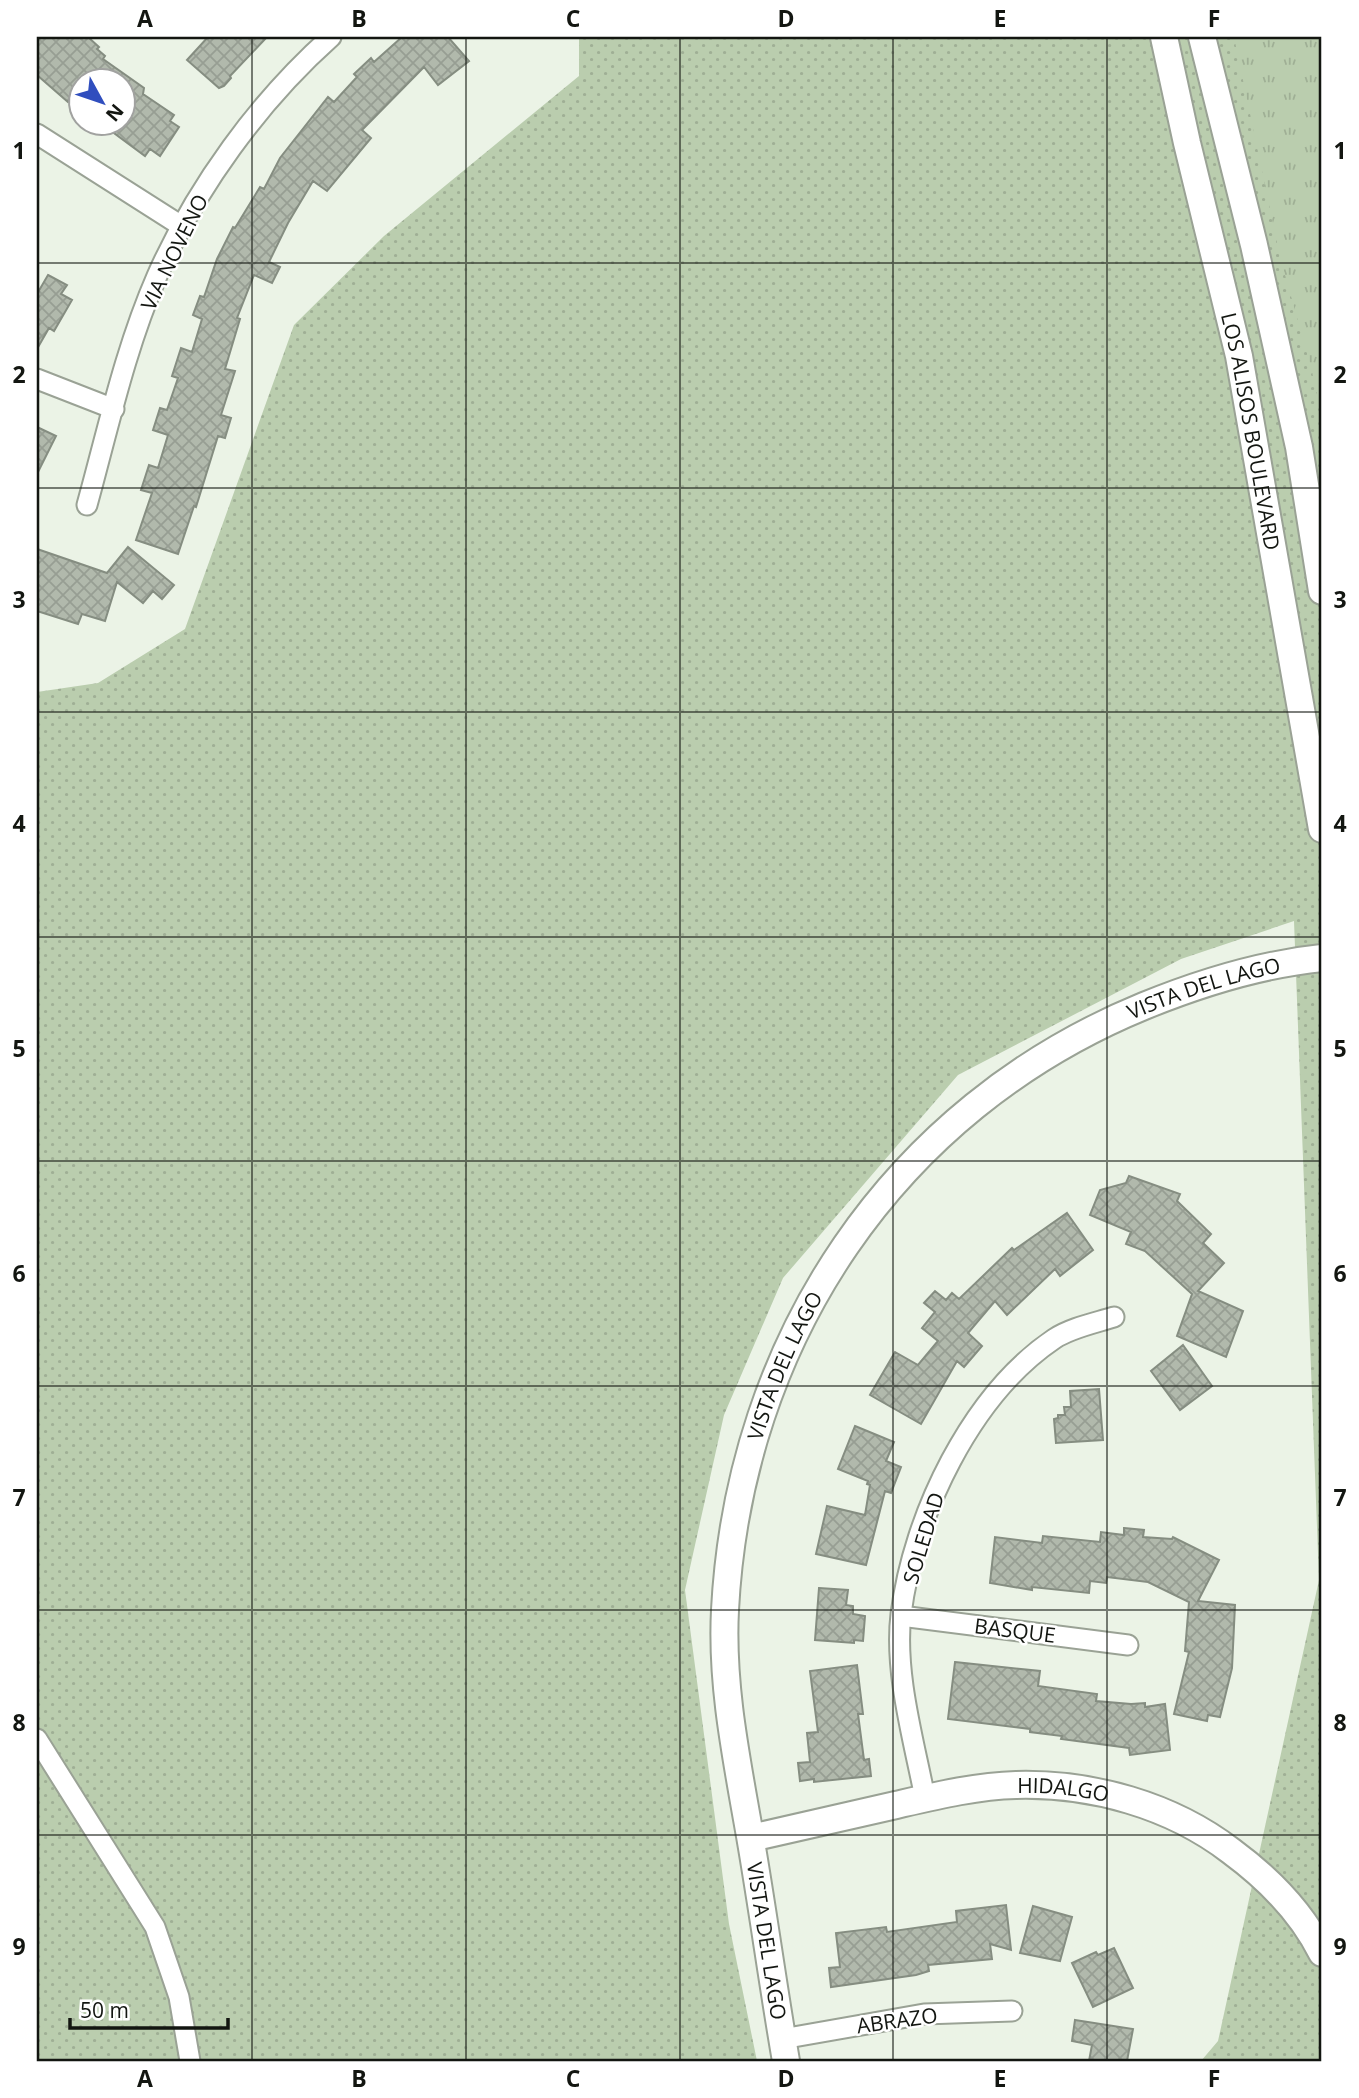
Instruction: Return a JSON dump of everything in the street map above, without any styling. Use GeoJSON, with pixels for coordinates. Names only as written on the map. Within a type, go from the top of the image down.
{"type":"FeatureCollection","features":[{"type":"Feature","properties":{"kind":"street","name":"VIA NOVENO"},"geometry":{"type":"LineString","coordinates":[[87,505],[138,327],[153,288],[183,228],[221,160],[261,109],[331,37]]}},
{"type":"Feature","properties":{"kind":"street","name":"LOS ALISOS BOULEVARD"},"geometry":{"type":"LineString","coordinates":[[1164,37],[1239,356],[1322,829]]}},
{"type":"Feature","properties":{"kind":"street","name":"LOS ALISOS BOULEVARD"},"geometry":{"type":"LineString","coordinates":[[1202,37],[1254,245],[1299,447],[1322,591]]}},
{"type":"Feature","properties":{"kind":"street"},"geometry":{"type":"LineString","coordinates":[[37,134],[183,228]]}},
{"type":"Feature","properties":{"kind":"street"},"geometry":{"type":"LineString","coordinates":[[37,379],[114,409]]}},
{"type":"Feature","properties":{"kind":"street","name":"VISTA DEL LAGO"},"geometry":{"type":"LineString","coordinates":[[784,2050],[733,1742],[726,1672],[724,1613],[729,1556],[748,1457],[768,1392],[792,1337],[836,1258],[862,1220],[899,1177],[945,1132],[1028,1067],[1075,1038],[1119,1016],[1175,994],[1256,971],[1322,958]]}},
{"type":"Feature","properties":{"kind":"street","name":"SOLEDAD"},"geometry":{"type":"LineString","coordinates":[[925,1798],[901,1669],[901,1616],[915,1549],[934,1492],[978,1416],[1026,1360],[1057,1336],[1114,1317]]}},
{"type":"Feature","properties":{"kind":"street","name":"BASQUE"},"geometry":{"type":"LineString","coordinates":[[901,1616],[1128,1645]]}},
{"type":"Feature","properties":{"kind":"street"},"geometry":{"type":"LineString","coordinates":[[37,1739],[155,1927],[179,1997],[190,2061]]}},
{"type":"Feature","properties":{"kind":"street","name":"HIDALGO"},"geometry":{"type":"LineString","coordinates":[[751,1838],[925,1798],[986,1787],[1018,1785],[1085,1790],[1145,1804],[1217,1840],[1276,1889],[1313,1935],[1322,1953]]}},
{"type":"Feature","properties":{"kind":"street","name":"ABRAZO"},"geometry":{"type":"LineString","coordinates":[[784,2050],[924,2014],[1012,2011]]}},
{"type":"Feature","properties":{"kind":"green space"},"geometry":{"type":"Polygon","coordinates":[[[579,37],[1322,37],[1322,2061],[1201,2061],[1218,2041],[1319,1580],[1294,921],[1181,959],[958,1075],[783,1278],[724,1415],[685,1590],[729,1924],[757,2061],[39,2061],[37,2056],[37,692],[98,683],[185,629],[294,325],[384,236],[579,76],[579,37]]]}},
{"type":"Feature","properties":{"kind":"green space"},"geometry":{"type":"Polygon","coordinates":[[[1234,37],[1322,37],[1322,424],[1312,371],[1280,257],[1234,37]]]}},
{"type":"Feature","properties":{"kind":"building"},"geometry":{"type":"Polygon","coordinates":[[[37,37],[88,37],[99,47],[97,49],[105,56],[103,59],[113,66],[66,66],[66,100],[37,75],[37,37]]]}},
{"type":"Feature","properties":{"kind":"building"},"geometry":{"type":"Polygon","coordinates":[[[208,37],[267,37],[224,86],[219,88],[187,60],[208,37]]]}},
{"type":"Feature","properties":{"kind":"building"},"geometry":{"type":"Polygon","coordinates":[[[402,37],[448,37],[469,61],[438,85],[424,67],[362,130],[371,138],[327,191],[313,181],[269,262],[280,267],[272,283],[254,275],[237,318],[240,319],[225,369],[235,371],[221,415],[231,418],[225,438],[218,436],[178,554],[136,540],[152,493],[141,490],[149,465],[158,468],[168,435],[153,430],[160,408],[167,410],[178,378],[172,376],[181,348],[192,352],[202,319],[193,315],[200,296],[204,297],[217,259],[233,227],[235,228],[260,187],[264,189],[280,158],[328,97],[334,102],[357,77],[354,74],[371,58],[374,62],[402,37]]]}},
{"type":"Feature","properties":{"kind":"building"},"geometry":{"type":"Polygon","coordinates":[[[136,82],[144,88],[143,94],[174,115],[170,121],[179,127],[160,156],[150,149],[145,156],[118,136],[136,136],[136,82]]]}},
{"type":"Feature","properties":{"kind":"building"},"geometry":{"type":"Polygon","coordinates":[[[48,275],[67,285],[61,294],[72,300],[54,331],[49,328],[37,349],[37,294],[48,275]]]}},
{"type":"Feature","properties":{"kind":"building"},"geometry":{"type":"Polygon","coordinates":[[[37,427],[56,436],[37,474],[37,427]]]}},
{"type":"Feature","properties":{"kind":"building"},"geometry":{"type":"Polygon","coordinates":[[[128,547],[174,585],[162,599],[153,591],[143,603],[117,582],[105,621],[82,614],[78,624],[37,611],[37,549],[107,573],[128,547]]]}},
{"type":"Feature","properties":{"kind":"building"},"geometry":{"type":"Polygon","coordinates":[[[1129,1176],[1180,1194],[1177,1201],[1211,1234],[1203,1243],[1224,1263],[1198,1291],[1243,1311],[1226,1357],[1177,1336],[1192,1294],[1145,1251],[1126,1244],[1131,1232],[1090,1215],[1100,1190],[1126,1183],[1129,1176]]]}},
{"type":"Feature","properties":{"kind":"building"},"geometry":{"type":"Polygon","coordinates":[[[1067,1213],[1093,1250],[1060,1276],[1055,1269],[1007,1315],[995,1301],[968,1333],[982,1346],[964,1367],[957,1361],[921,1424],[870,1395],[895,1352],[918,1365],[938,1341],[922,1328],[935,1312],[924,1303],[935,1291],[946,1300],[952,1293],[959,1299],[1012,1248],[1014,1250],[1067,1213]]]}},
{"type":"Feature","properties":{"kind":"building"},"geometry":{"type":"Polygon","coordinates":[[[1183,1345],[1212,1386],[1180,1410],[1151,1371],[1183,1345]]]}},
{"type":"Feature","properties":{"kind":"building"},"geometry":{"type":"Polygon","coordinates":[[[1099,1389],[1103,1440],[1056,1443],[1054,1419],[1058,1418],[1058,1415],[1065,1415],[1064,1407],[1071,1407],[1070,1391],[1099,1389]]]}},
{"type":"Feature","properties":{"kind":"building"},"geometry":{"type":"Polygon","coordinates":[[[855,1426],[894,1442],[886,1461],[901,1467],[891,1493],[885,1491],[866,1565],[816,1554],[827,1506],[865,1515],[870,1485],[867,1484],[868,1481],[838,1469],[855,1426]]]}},
{"type":"Feature","properties":{"kind":"building"},"geometry":{"type":"Polygon","coordinates":[[[1124,1528],[1144,1530],[1143,1537],[1173,1537],[1219,1560],[1198,1601],[1235,1605],[1232,1668],[1220,1717],[1208,1715],[1207,1721],[1174,1714],[1189,1652],[1185,1651],[1189,1602],[1148,1582],[1107,1577],[1106,1583],[1090,1581],[1089,1593],[1032,1587],[1032,1590],[990,1583],[995,1537],[1042,1543],[1043,1536],[1100,1542],[1101,1532],[1124,1535],[1124,1528]]]}},
{"type":"Feature","properties":{"kind":"building"},"geometry":{"type":"Polygon","coordinates":[[[819,1588],[848,1590],[846,1605],[853,1606],[853,1614],[865,1616],[863,1641],[854,1640],[854,1643],[815,1640],[819,1588]]]}},
{"type":"Feature","properties":{"kind":"building"},"geometry":{"type":"Polygon","coordinates":[[[955,1662],[1040,1671],[1038,1686],[1097,1694],[1096,1701],[1145,1703],[1145,1707],[1165,1704],[1170,1750],[1130,1755],[1129,1748],[1061,1739],[1062,1736],[1030,1732],[1030,1729],[948,1719],[955,1662]]]}},
{"type":"Feature","properties":{"kind":"building"},"geometry":{"type":"Polygon","coordinates":[[[857,1665],[863,1714],[858,1714],[864,1760],[869,1759],[871,1776],[800,1781],[798,1763],[810,1762],[807,1733],[818,1732],[810,1671],[857,1665]]]}},
{"type":"Feature","properties":{"kind":"building"},"geometry":{"type":"Polygon","coordinates":[[[1006,1905],[1011,1950],[990,1944],[992,1959],[928,1965],[929,1971],[916,1975],[831,1987],[829,1968],[840,1967],[836,1933],[886,1927],[887,1932],[957,1922],[956,1911],[1006,1905]]]}},
{"type":"Feature","properties":{"kind":"building"},"geometry":{"type":"Polygon","coordinates":[[[1033,1906],[1072,1917],[1060,1961],[1020,1953],[1033,1906]]]}},
{"type":"Feature","properties":{"kind":"building"},"geometry":{"type":"Polygon","coordinates":[[[1114,1948],[1133,1988],[1093,2007],[1072,1963],[1096,1952],[1098,1955],[1114,1948]]]}},
{"type":"Feature","properties":{"kind":"building"},"geometry":{"type":"Polygon","coordinates":[[[1075,2020],[1133,2029],[1127,2061],[1089,2061],[1092,2045],[1072,2041],[1075,2020]]]}}]}
